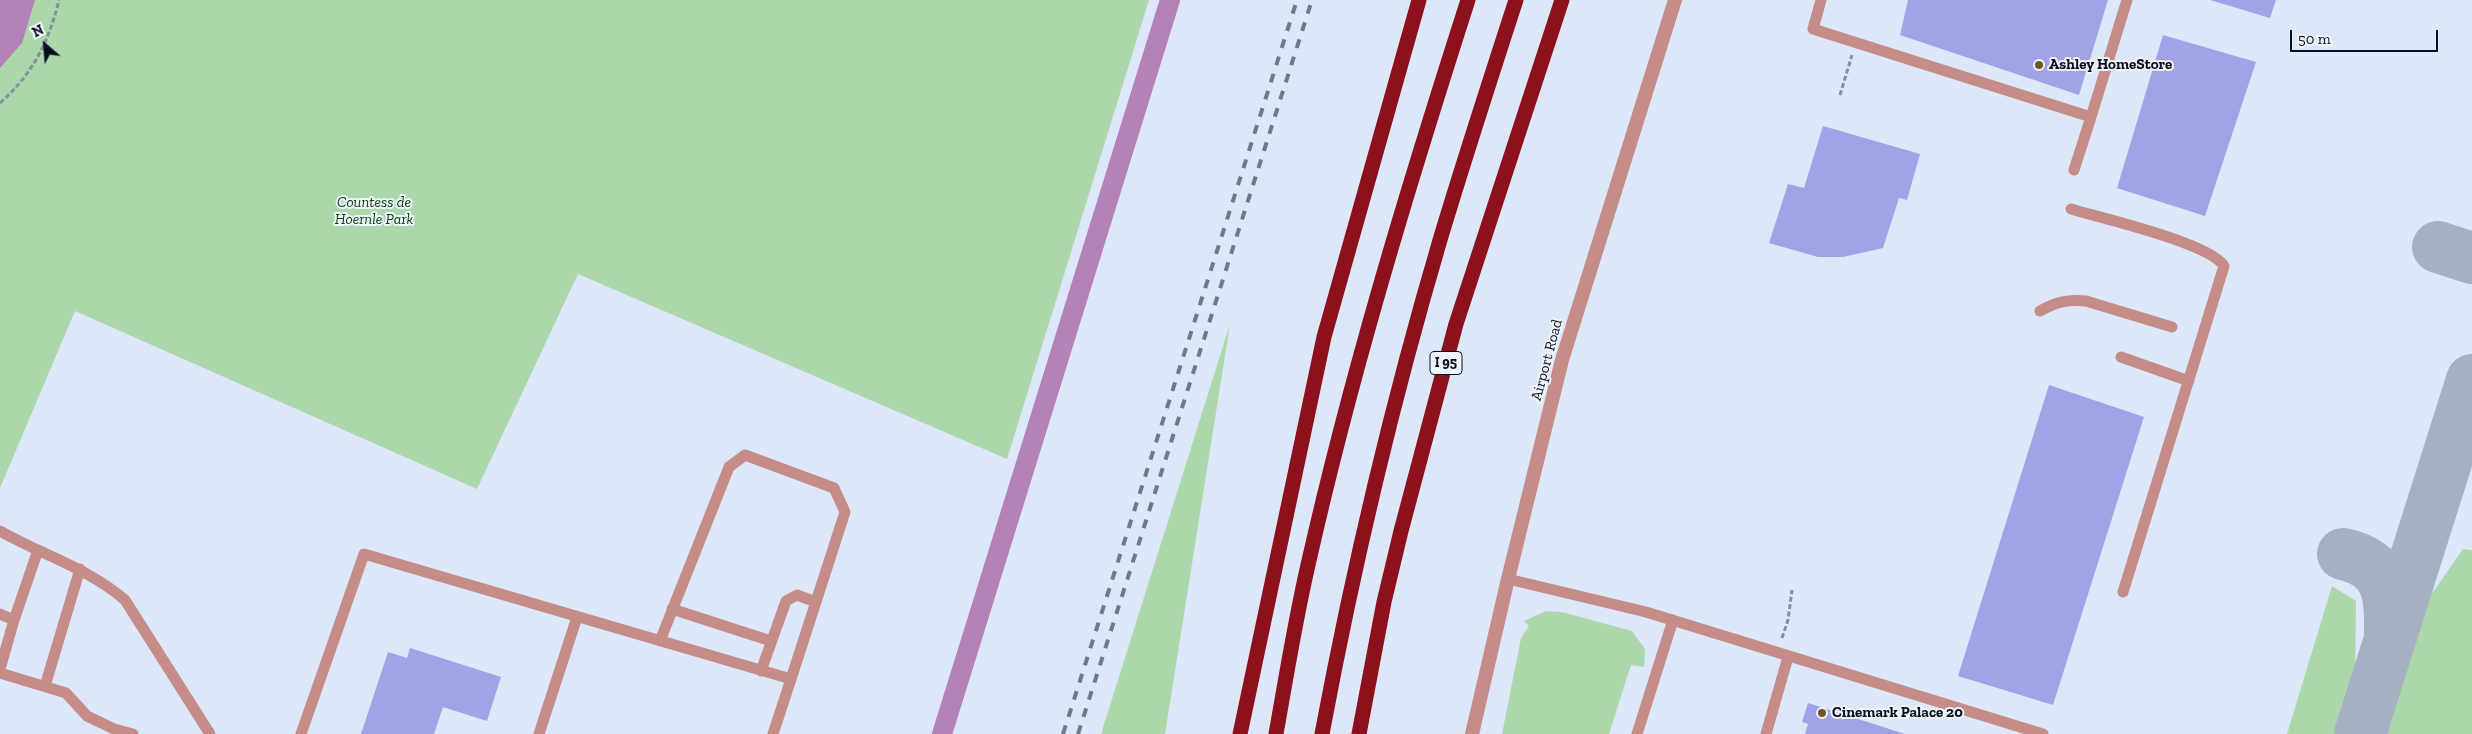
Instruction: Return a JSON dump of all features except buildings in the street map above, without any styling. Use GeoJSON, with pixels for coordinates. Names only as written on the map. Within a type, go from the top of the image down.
{"type":"FeatureCollection","features":[{"type":"Feature","properties":{"kind":"highway"},"geometry":{"type":"LineString","coordinates":[[1240,734],[1324,337],[1420,0]]}},
{"type":"Feature","properties":{"kind":"highway"},"geometry":{"type":"LineString","coordinates":[[1276,734],[1308,566],[1352,387],[1410,179],[1468,0]]}},
{"type":"Feature","properties":{"kind":"highway"},"geometry":{"type":"LineString","coordinates":[[1322,734],[1366,522],[1413,338],[1440,240],[1516,0]]}},
{"type":"Feature","properties":{"kind":"highway","name":"I 95"},"geometry":{"type":"LineString","coordinates":[[1359,734],[1371,665],[1399,540],[1456,324],[1562,0]]}},
{"type":"Feature","properties":{"kind":"street","name":"Airport Road"},"geometry":{"type":"LineString","coordinates":[[1472,734],[1562,360],[1675,0]]}},
{"type":"Feature","properties":{"kind":"lane"},"geometry":{"type":"LineString","coordinates":[[1821,0],[1813,29],[2091,117]]}},
{"type":"Feature","properties":{"kind":"lane"},"geometry":{"type":"LineString","coordinates":[[2074,170],[2127,0]]}},
{"type":"Feature","properties":{"kind":"lane"},"geometry":{"type":"LineString","coordinates":[[2071,209],[2196,246],[2221,262],[2224,266],[2123,592]]}},
{"type":"Feature","properties":{"kind":"lane"},"geometry":{"type":"LineString","coordinates":[[2040,310],[2055,303],[2072,300],[2086,301],[2172,327]]}},
{"type":"Feature","properties":{"kind":"lane"},"geometry":{"type":"LineString","coordinates":[[2121,357],[2189,381]]}},
{"type":"Feature","properties":{"kind":"lane"},"geometry":{"type":"LineString","coordinates":[[660,641],[729,467],[745,455],[834,488],[846,512],[773,734]]}},
{"type":"Feature","properties":{"kind":"lane"},"geometry":{"type":"LineString","coordinates":[[0,531],[80,569],[111,588],[128,604],[210,734]]}},
{"type":"Feature","properties":{"kind":"lane"},"geometry":{"type":"LineString","coordinates":[[38,550],[14,620],[0,671],[66,693],[87,716],[114,729],[133,734]]}},
{"type":"Feature","properties":{"kind":"lane"},"geometry":{"type":"LineString","coordinates":[[301,734],[364,554],[791,680]]}},
{"type":"Feature","properties":{"kind":"lane"},"geometry":{"type":"LineString","coordinates":[[45,686],[80,569]]}},
{"type":"Feature","properties":{"kind":"lane"},"geometry":{"type":"LineString","coordinates":[[1508,579],[1673,620],[2043,734]]}},
{"type":"Feature","properties":{"kind":"lane"},"geometry":{"type":"LineString","coordinates":[[761,671],[786,601],[797,595],[816,602]]}},
{"type":"Feature","properties":{"kind":"lane"},"geometry":{"type":"LineString","coordinates":[[672,609],[771,641]]}},
{"type":"Feature","properties":{"kind":"lane"},"geometry":{"type":"LineString","coordinates":[[0,614],[14,620]]}},
{"type":"Feature","properties":{"kind":"lane"},"geometry":{"type":"LineString","coordinates":[[539,734],[577,617]]}},
{"type":"Feature","properties":{"kind":"lane"},"geometry":{"type":"LineString","coordinates":[[1637,734],[1673,620]]}},
{"type":"Feature","properties":{"kind":"lane"},"geometry":{"type":"LineString","coordinates":[[1766,734],[1788,657]]}},
{"type":"Feature","properties":{"kind":"path"},"geometry":{"type":"LineString","coordinates":[[0,102],[25,77],[41,55],[52,28],[59,0]]}},
{"type":"Feature","properties":{"kind":"path"},"geometry":{"type":"LineString","coordinates":[[1840,95],[1856,42]]}},
{"type":"Feature","properties":{"kind":"path"},"geometry":{"type":"LineString","coordinates":[[1776,653],[1788,620],[1792,590]]}},
{"type":"Feature","properties":{"kind":"green space","name":"Countess de Hoernle Park"},"geometry":{"type":"Polygon","coordinates":[[[0,0],[1149,0],[1007,459],[578,274],[477,489],[75,311],[0,488],[0,0]]]}},
{"type":"Feature","properties":{"kind":"green space"},"geometry":{"type":"Polygon","coordinates":[[[1230,324],[1165,734],[1101,734],[1230,324]]]}},
{"type":"Feature","properties":{"kind":"green space"},"geometry":{"type":"Polygon","coordinates":[[[2463,549],[2472,550],[2472,734],[2379,734],[2422,608],[2463,549]]]}},
{"type":"Feature","properties":{"kind":"green space"},"geometry":{"type":"Polygon","coordinates":[[[2332,586],[2356,601],[2355,674],[2339,734],[2287,734],[2332,586]]]}},
{"type":"Feature","properties":{"kind":"green space"},"geometry":{"type":"Polygon","coordinates":[[[1546,611],[1562,612],[1632,631],[1645,649],[1644,667],[1631,665],[1609,734],[1502,734],[1521,638],[1529,626],[1524,621],[1546,611]]]}},
{"type":"Feature","properties":{"kind":"shaded area"},"geometry":{"type":"Polygon","coordinates":[[[0,0],[35,0],[22,43],[0,68],[0,0]]]}},
{"type":"Feature","properties":{"kind":"waterway"},"geometry":{"type":"LineString","coordinates":[[942,734],[1170,0]]}},
{"type":"Feature","properties":{"kind":"taxiway"},"geometry":{"type":"LineString","coordinates":[[2438,247],[2472,258]]}},
{"type":"Feature","properties":{"kind":"taxiway"},"geometry":{"type":"LineString","coordinates":[[2360,734],[2472,380]]}},
{"type":"Feature","properties":{"kind":"taxiway"},"geometry":{"type":"LineString","coordinates":[[2343,554],[2369,565],[2384,582],[2389,606],[2390,634]]}},
{"type":"Feature","properties":{"kind":"railway"},"geometry":{"type":"LineString","coordinates":[[1063,734],[1297,0]]}},
{"type":"Feature","properties":{"kind":"railway"},"geometry":{"type":"LineString","coordinates":[[1078,734],[1312,0]]}},
{"type":"Feature","properties":{"kind":"place","name":"Ashley HomeStore"},"geometry":{"type":"Point","coordinates":[2039,65]}},
{"type":"Feature","properties":{"kind":"place","name":"Cinemark Palace 20"},"geometry":{"type":"Point","coordinates":[1822,713]}}]}
